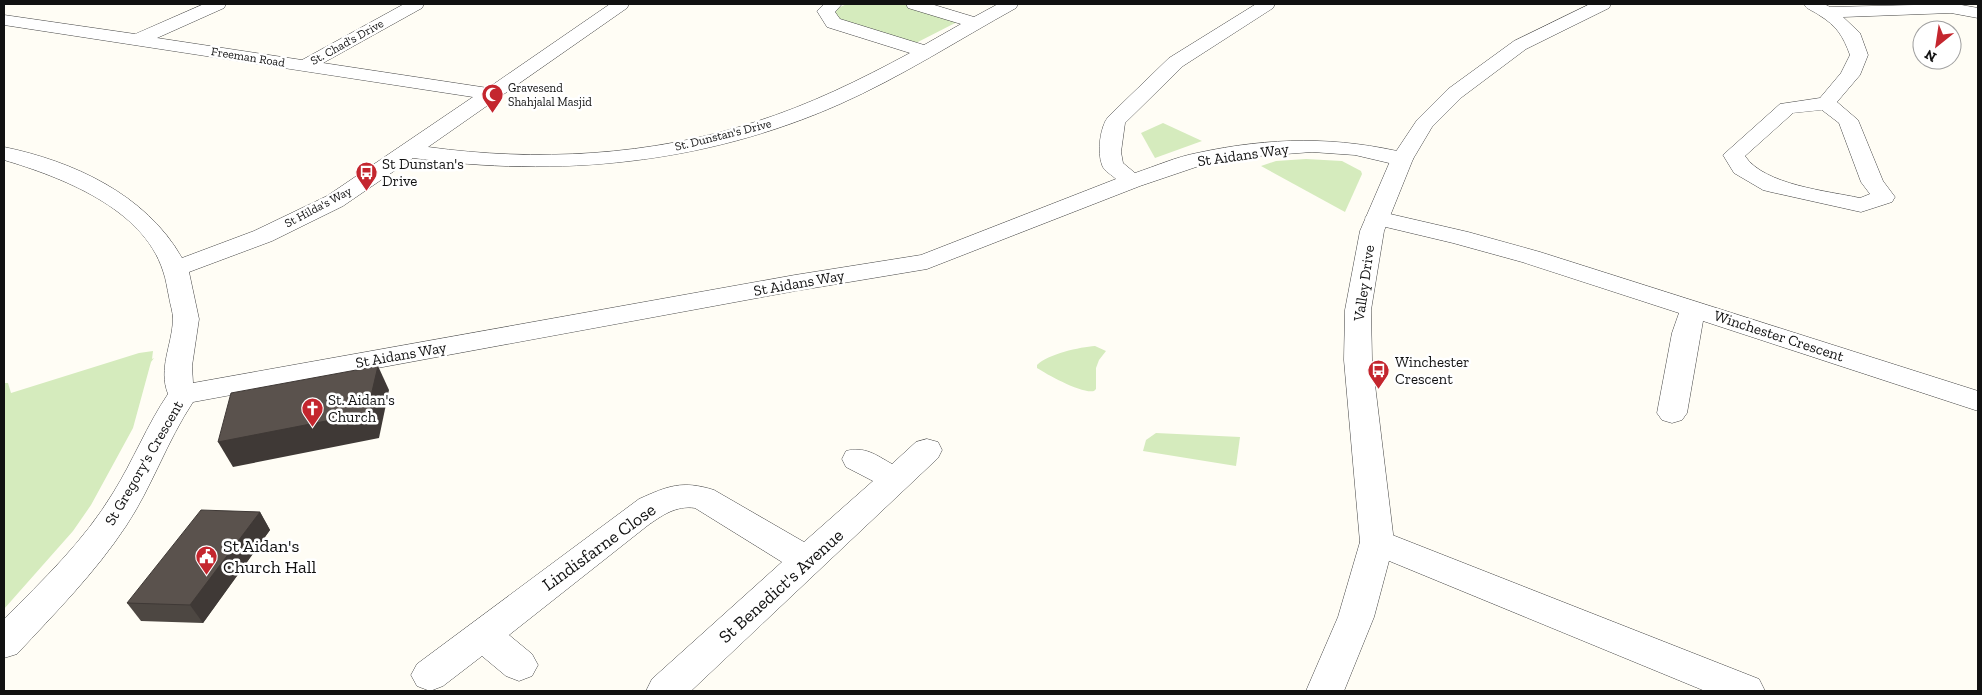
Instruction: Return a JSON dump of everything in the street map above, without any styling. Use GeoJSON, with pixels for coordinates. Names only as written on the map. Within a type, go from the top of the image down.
{"type":"FeatureCollection","features":[{"type":"Feature","properties":{"kind":"street"},"geometry":{"type":"LineString","coordinates":[[137,40],[218,4]]}},
{"type":"Feature","properties":{"kind":"street","name":"St. Chad's Drive"},"geometry":{"type":"LineString","coordinates":[[304,66],[416,4]]}},
{"type":"Feature","properties":{"kind":"street","name":"St Hilda's Way"},"geometry":{"type":"LineString","coordinates":[[176,269],[262,236],[342,196],[621,4]]}},
{"type":"Feature","properties":{"kind":"street"},"geometry":{"type":"LineString","coordinates":[[834,4],[826,12],[833,23],[924,51]]}},
{"type":"Feature","properties":{"kind":"street"},"geometry":{"type":"LineString","coordinates":[[914,4],[976,22]]}},
{"type":"Feature","properties":{"kind":"street","name":"St. Dunstan's Drive"},"geometry":{"type":"LineString","coordinates":[[409,151],[465,159],[544,160],[603,157],[680,146],[746,131],[810,109],[864,83],[1010,4]]}},
{"type":"Feature","properties":{"kind":"street"},"geometry":{"type":"LineString","coordinates":[[1132,181],[1113,165],[1110,152],[1115,121],[1176,62],[1266,4]]}},
{"type":"Feature","properties":{"kind":"street","name":"Valley Drive"},"geometry":{"type":"LineString","coordinates":[[1325,691],[1356,617],[1377,542],[1358,360],[1358,310],[1372,231],[1377,218],[1402,160],[1424,124],[1455,93],[1520,45],[1603,4]]}},
{"type":"Feature","properties":{"kind":"street"},"geometry":{"type":"LineString","coordinates":[[1819,8],[1960,6],[1978,13]]}},
{"type":"Feature","properties":{"kind":"street"},"geometry":{"type":"LineString","coordinates":[[1819,8],[1851,33],[1859,55],[1850,75],[1826,103],[1788,108],[1734,155],[1742,168],[1771,185],[1860,205],[1884,197],[1872,182],[1848,120],[1826,103]]}},
{"type":"Feature","properties":{"kind":"street","name":"Freeman Road"},"geometry":{"type":"LineString","coordinates":[[4,20],[491,94]]}},
{"type":"Feature","properties":{"kind":"street","name":"St Aidans Way"},"geometry":{"type":"LineString","coordinates":[[183,394],[795,283],[928,262],[1132,181],[1198,159],[1246,151],[1312,146],[1355,149],[1402,160]]}},
{"type":"Feature","properties":{"kind":"street"},"geometry":{"type":"LineString","coordinates":[[4,153],[55,169],[118,202],[153,234],[176,269],[186,319],[177,374],[183,394]]}},
{"type":"Feature","properties":{"kind":"street","name":"Winchester Crescent"},"geometry":{"type":"LineString","coordinates":[[1377,218],[1516,252],[1978,401]]}},
{"type":"Feature","properties":{"kind":"street"},"geometry":{"type":"LineString","coordinates":[[1672,413],[1686,333],[1693,309]]}},
{"type":"Feature","properties":{"kind":"street","name":"St Gregory's Crescent"},"geometry":{"type":"LineString","coordinates":[[4,642],[50,597],[97,542],[125,500],[163,422],[183,394]]}},
{"type":"Feature","properties":{"kind":"street","name":"St Benedict's Avenue"},"geometry":{"type":"LineString","coordinates":[[665,691],[928,450]]}},
{"type":"Feature","properties":{"kind":"street"},"geometry":{"type":"LineString","coordinates":[[857,459],[896,480]]}},
{"type":"Feature","properties":{"kind":"street","name":"Lindisfarne Close"},"geometry":{"type":"LineString","coordinates":[[430,675],[635,517],[657,503],[674,497],[694,496],[708,499],[808,561]]}},
{"type":"Feature","properties":{"kind":"street"},"geometry":{"type":"LineString","coordinates":[[1377,542],[1746,691]]}},
{"type":"Feature","properties":{"kind":"street"},"geometry":{"type":"LineString","coordinates":[[483,635],[520,665]]}},
{"type":"Feature","properties":{"kind":"green space"},"geometry":{"type":"Polygon","coordinates":[[[847,4],[906,4],[961,20],[914,44],[836,18],[833,10],[847,4]]]}},
{"type":"Feature","properties":{"kind":"green space"},"geometry":{"type":"Polygon","coordinates":[[[1163,123],[1202,141],[1155,158],[1141,133],[1163,123]]]}},
{"type":"Feature","properties":{"kind":"green space"},"geometry":{"type":"Polygon","coordinates":[[[1306,159],[1342,161],[1361,171],[1362,174],[1345,212],[1261,166],[1276,161],[1306,159]]]}},
{"type":"Feature","properties":{"kind":"green space"},"geometry":{"type":"Polygon","coordinates":[[[1095,346],[1106,351],[1096,368],[1096,389],[1094,391],[1074,387],[1037,368],[1037,365],[1042,361],[1056,354],[1095,346]]]}},
{"type":"Feature","properties":{"kind":"green space"},"geometry":{"type":"Polygon","coordinates":[[[153,351],[152,359],[154,358],[151,362],[133,428],[91,505],[73,531],[4,609],[4,383],[8,383],[11,393],[139,353],[153,351]]]}},
{"type":"Feature","properties":{"kind":"green space"},"geometry":{"type":"Polygon","coordinates":[[[1156,433],[1240,437],[1236,466],[1143,451],[1146,440],[1156,433]]]}},
{"type":"Feature","properties":{"kind":"building"},"geometry":{"type":"Polygon","coordinates":[[[378,366],[367,413],[218,442],[231,393],[378,366]]]}},
{"type":"Feature","properties":{"kind":"building"},"geometry":{"type":"Polygon","coordinates":[[[201,510],[260,512],[190,605],[127,603],[201,510]]]}},
{"type":"Feature","properties":{"kind":"place","name":"Gravesend Shahjalal Masjid"},"geometry":{"type":"Point","coordinates":[492,114]}},
{"type":"Feature","properties":{"kind":"place","name":"St Dunstan's Drive"},"geometry":{"type":"Point","coordinates":[366,192]}},
{"type":"Feature","properties":{"kind":"place","name":"Winchester Crescent"},"geometry":{"type":"Point","coordinates":[1379,390]}},
{"type":"Feature","properties":{"kind":"place","name":"St. Aidan's Church"},"geometry":{"type":"Point","coordinates":[312,428]}},
{"type":"Feature","properties":{"kind":"place","name":"St Aidan's Church Hall"},"geometry":{"type":"Point","coordinates":[207,575]}}]}
